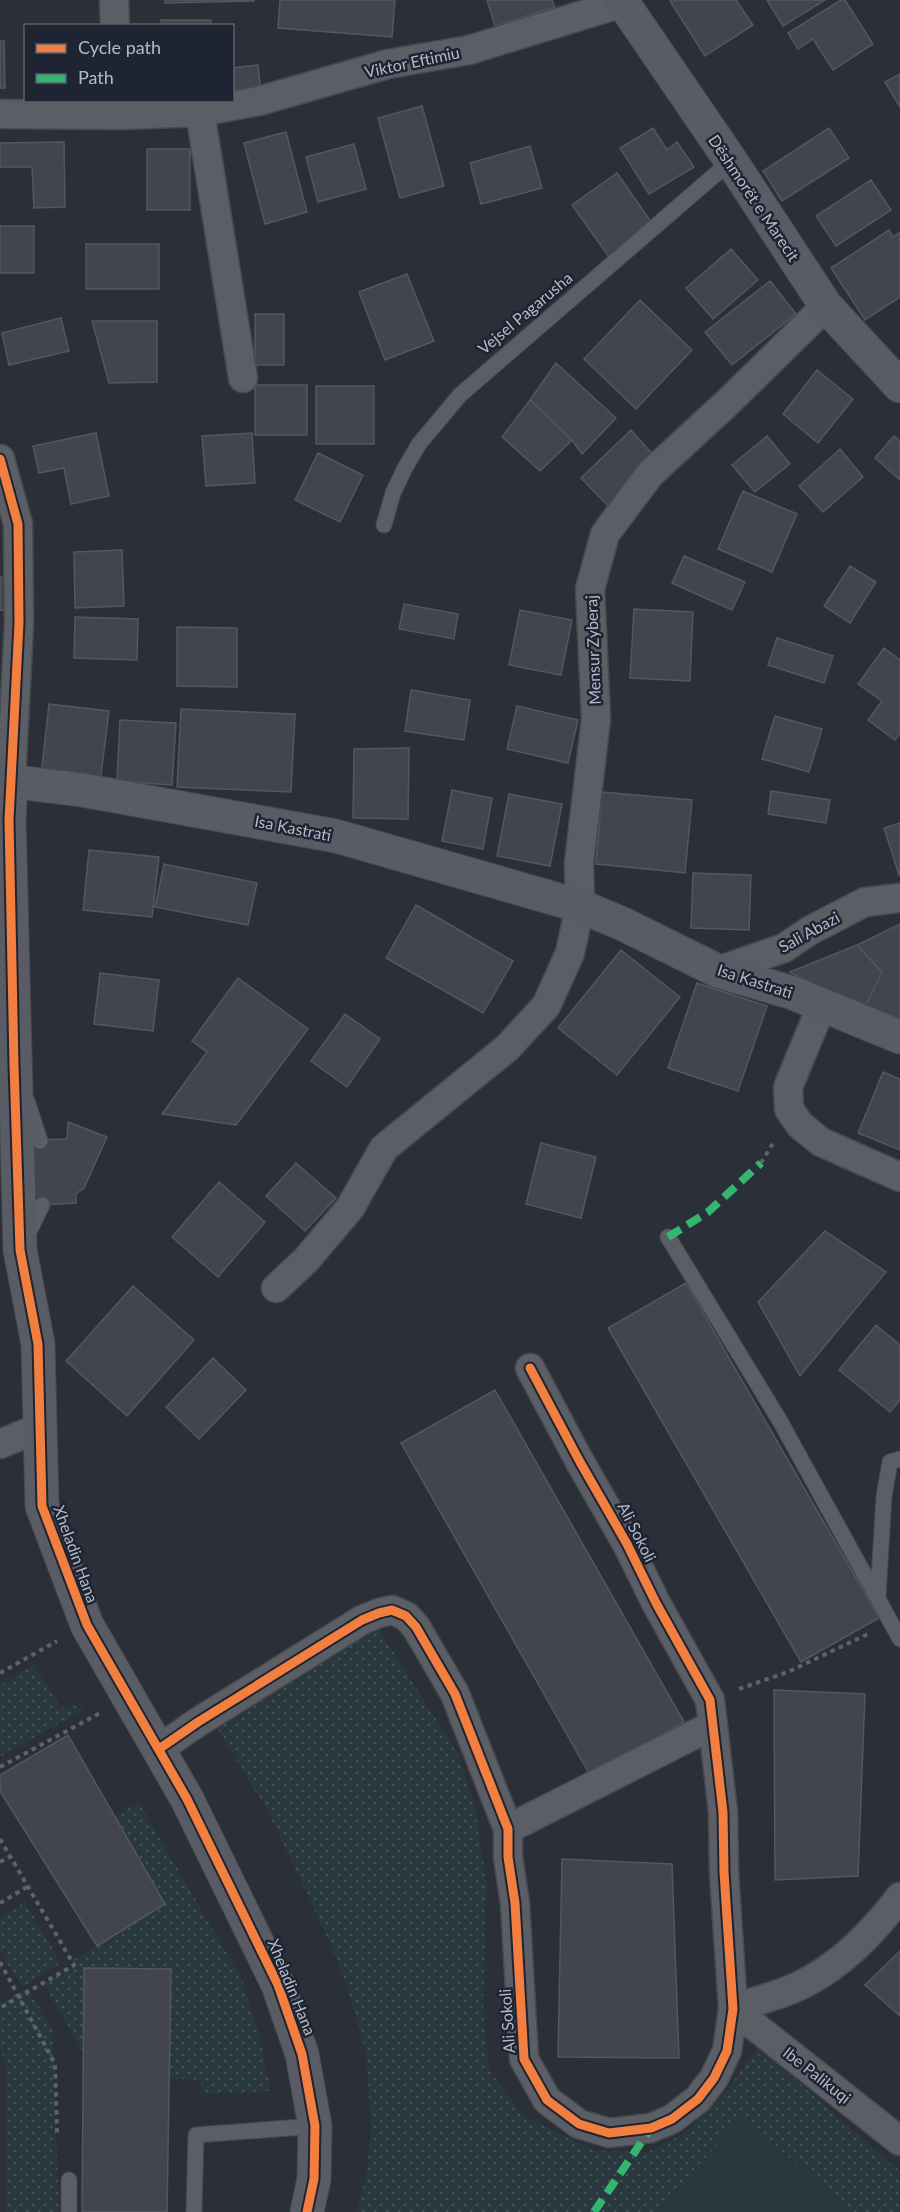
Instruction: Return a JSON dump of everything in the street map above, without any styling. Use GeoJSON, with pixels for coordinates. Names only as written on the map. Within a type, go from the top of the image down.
{"type":"FeatureCollection","features":[{"type":"Feature","properties":{"kind":"street"},"geometry":{"type":"LineString","coordinates":[[114,0],[115,24]]}},
{"type":"Feature","properties":{"kind":"street","name":"Viktor Eftimiu"},"geometry":{"type":"LineString","coordinates":[[0,114],[123,108],[200,112],[259,100],[388,64],[469,50],[622,2]]}},
{"type":"Feature","properties":{"kind":"street","name":"Dëshmorët e Marecit"},"geometry":{"type":"LineString","coordinates":[[622,2],[826,306],[900,386]]}},
{"type":"Feature","properties":{"kind":"street"},"geometry":{"type":"LineString","coordinates":[[200,112],[243,378]]}},
{"type":"Feature","properties":{"kind":"street","name":"Mensur Zyberaj"},"geometry":{"type":"LineString","coordinates":[[580,906],[579,863],[596,719],[590,589],[605,534],[650,474],[727,403],[826,306]]}},
{"type":"Feature","properties":{"kind":"street"},"geometry":{"type":"LineString","coordinates":[[0,459],[18,524],[20,623],[5,780]]}},
{"type":"Feature","properties":{"kind":"street","name":"Isa Kastrati"},"geometry":{"type":"LineString","coordinates":[[5,780],[103,794],[336,836],[580,906],[623,924],[718,971],[793,993],[900,1036]]}},
{"type":"Feature","properties":{"kind":"street","name":"Xheladin Hana"},"geometry":{"type":"LineString","coordinates":[[5,780],[9,820],[20,1250],[38,1344],[42,1506],[87,1625],[187,1799],[278,1985],[302,2054],[315,2126],[314,2180],[308,2212]]}},
{"type":"Feature","properties":{"kind":"street","name":"Sali Abazi"},"geometry":{"type":"LineString","coordinates":[[718,971],[784,948],[809,931],[865,902],[900,898]]}},
{"type":"Feature","properties":{"kind":"street"},"geometry":{"type":"LineString","coordinates":[[276,1288],[306,1260],[350,1208],[384,1148],[507,1048],[546,1006],[570,953],[580,906]]}},
{"type":"Feature","properties":{"kind":"street"},"geometry":{"type":"LineString","coordinates":[[822,1005],[788,1087],[789,1109],[800,1125],[821,1142],[900,1177]]}},
{"type":"Feature","properties":{"kind":"street","name":"Ali Sokoli"},"geometry":{"type":"LineString","coordinates":[[159,1749],[198,1722],[362,1620],[379,1612],[392,1610],[406,1616],[416,1627],[455,1694],[508,1829],[508,1857],[515,1903],[524,2059],[548,2100],[579,2124],[609,2133],[651,2128],[672,2119],[698,2099],[714,2078],[727,2051],[732,2009],[723,1812],[711,1712],[627,1544],[530,1368]]}},
{"type":"Feature","properties":{"kind":"street"},"geometry":{"type":"LineString","coordinates":[[0,1444],[41,1427]]}},
{"type":"Feature","properties":{"kind":"street"},"geometry":{"type":"LineString","coordinates":[[508,1829],[711,1712]]}},
{"type":"Feature","properties":{"kind":"street"},"geometry":{"type":"LineString","coordinates":[[732,2009],[799,1986],[836,1964],[873,1932],[900,1897]]}},
{"type":"Feature","properties":{"kind":"street","name":"Ibe Palikuqi"},"geometry":{"type":"LineString","coordinates":[[732,2009],[900,2141]]}},
{"type":"Feature","properties":{"kind":"lane","name":"Vejsel Pagarusha"},"geometry":{"type":"LineString","coordinates":[[384,525],[393,494],[419,444],[460,395],[731,162]]}},
{"type":"Feature","properties":{"kind":"lane"},"geometry":{"type":"LineString","coordinates":[[14,1065],[40,1141]]}},
{"type":"Feature","properties":{"kind":"lane"},"geometry":{"type":"LineString","coordinates":[[20,1250],[42,1205]]}},
{"type":"Feature","properties":{"kind":"lane"},"geometry":{"type":"LineString","coordinates":[[668,1236],[780,1421],[900,1639]]}},
{"type":"Feature","properties":{"kind":"lane"},"geometry":{"type":"LineString","coordinates":[[878,1596],[884,1496],[890,1462],[900,1459]]}},
{"type":"Feature","properties":{"kind":"lane"},"geometry":{"type":"LineString","coordinates":[[194,2212],[196,2135],[315,2126]]}},
{"type":"Feature","properties":{"kind":"lane"},"geometry":{"type":"LineString","coordinates":[[69,2180],[69,2212]]}},
{"type":"Feature","properties":{"kind":"path"},"geometry":{"type":"LineString","coordinates":[[711,1712],[890,1623]]}},
{"type":"Feature","properties":{"kind":"path"},"geometry":{"type":"LineString","coordinates":[[0,1673],[87,1625]]}},
{"type":"Feature","properties":{"kind":"path"},"geometry":{"type":"LineString","coordinates":[[0,1767],[129,1697]]}},
{"type":"Feature","properties":{"kind":"path"},"geometry":{"type":"LineString","coordinates":[[0,1839],[74,1965],[0,2008]]}},
{"type":"Feature","properties":{"kind":"path"},"geometry":{"type":"LineString","coordinates":[[0,1862],[9,1857]]}},
{"type":"Feature","properties":{"kind":"path"},"geometry":{"type":"LineString","coordinates":[[0,1903],[27,1887]]}},
{"type":"Feature","properties":{"kind":"path"},"geometry":{"type":"LineString","coordinates":[[0,1962],[55,2064],[57,2133]]}},
{"type":"Feature","properties":{"kind":"shaded area"},"geometry":{"type":"Polygon","coordinates":[[[373,1620],[458,1754],[475,1806],[487,1884],[483,2008],[489,2070],[523,2115],[595,2151],[648,2152],[683,2134],[727,2090],[758,2047],[900,2171],[900,2212],[356,2212],[367,2172],[371,2126],[366,2054],[347,1986],[329,1941],[267,1810],[217,1728],[373,1620]]]}},
{"type":"Feature","properties":{"kind":"shaded area"},"geometry":{"type":"Polygon","coordinates":[[[34,1665],[61,1708],[74,1705],[84,1710],[0,1757],[0,1685],[34,1665]]]}},
{"type":"Feature","properties":{"kind":"shaded area"},"geometry":{"type":"Polygon","coordinates":[[[139,1803],[241,1977],[260,2039],[271,2091],[202,2094],[201,2080],[169,2078],[170,1969],[84,1968],[83,2052],[44,1984],[73,1966],[71,1961],[165,1904],[114,1816],[139,1803]]]}},
{"type":"Feature","properties":{"kind":"shaded area"},"geometry":{"type":"Polygon","coordinates":[[[25,1902],[61,1963],[22,1987],[0,1952],[0,1918],[25,1902]]]}},
{"type":"Feature","properties":{"kind":"shaded area"},"geometry":{"type":"Polygon","coordinates":[[[27,1988],[52,2027],[59,2212],[5,2212],[5,2060],[0,2050],[0,2003],[27,1988]]]}},
{"type":"Feature","properties":{"kind":"shaded area"},"geometry":{"type":"Polygon","coordinates":[[[743,2116],[850,2212],[656,2212],[743,2116]]]}},
{"type":"Feature","properties":{"kind":"building"},"geometry":{"type":"Polygon","coordinates":[[[165,0],[254,0],[254,1],[165,3],[165,0]]]}},
{"type":"Feature","properties":{"kind":"building"},"geometry":{"type":"Polygon","coordinates":[[[280,0],[395,0],[392,37],[278,28],[280,0]]]}},
{"type":"Feature","properties":{"kind":"building"},"geometry":{"type":"Polygon","coordinates":[[[487,0],[552,0],[555,7],[495,26],[487,0]]]}},
{"type":"Feature","properties":{"kind":"building"},"geometry":{"type":"Polygon","coordinates":[[[671,0],[736,0],[753,25],[705,56],[671,0]]]}},
{"type":"Feature","properties":{"kind":"building"},"geometry":{"type":"Polygon","coordinates":[[[767,0],[825,0],[783,26],[767,0]]]}},
{"type":"Feature","properties":{"kind":"building"},"geometry":{"type":"Polygon","coordinates":[[[841,0],[845,0],[873,44],[833,70],[813,39],[798,49],[788,33],[841,0]]]}},
{"type":"Feature","properties":{"kind":"building"},"geometry":{"type":"Polygon","coordinates":[[[161,20],[211,20],[211,24],[161,24],[161,20]]]}},
{"type":"Feature","properties":{"kind":"building"},"geometry":{"type":"Polygon","coordinates":[[[0,41],[4,41],[5,88],[0,88],[0,41]]]}},
{"type":"Feature","properties":{"kind":"building"},"geometry":{"type":"Polygon","coordinates":[[[258,65],[261,93],[234,96],[234,68],[258,65]]]}},
{"type":"Feature","properties":{"kind":"building"},"geometry":{"type":"Polygon","coordinates":[[[900,74],[900,107],[885,82],[900,74]]]}},
{"type":"Feature","properties":{"kind":"building"},"geometry":{"type":"Polygon","coordinates":[[[422,106],[444,186],[400,198],[378,118],[422,106]]]}},
{"type":"Feature","properties":{"kind":"building"},"geometry":{"type":"Polygon","coordinates":[[[653,128],[667,150],[677,142],[694,167],[649,194],[620,148],[653,128]]]}},
{"type":"Feature","properties":{"kind":"building"},"geometry":{"type":"Polygon","coordinates":[[[829,128],[849,158],[782,201],[763,171],[829,128]]]}},
{"type":"Feature","properties":{"kind":"building"},"geometry":{"type":"Polygon","coordinates":[[[286,132],[307,212],[265,224],[244,143],[286,132]]]}},
{"type":"Feature","properties":{"kind":"building"},"geometry":{"type":"Polygon","coordinates":[[[64,142],[65,207],[34,208],[32,167],[0,167],[0,143],[64,142]]]}},
{"type":"Feature","properties":{"kind":"building"},"geometry":{"type":"Polygon","coordinates":[[[354,144],[366,189],[318,202],[306,157],[354,144]]]}},
{"type":"Feature","properties":{"kind":"building"},"geometry":{"type":"Polygon","coordinates":[[[530,146],[542,188],[481,204],[470,163],[530,146]]]}},
{"type":"Feature","properties":{"kind":"building"},"geometry":{"type":"Polygon","coordinates":[[[147,149],[190,149],[190,210],[147,210],[147,149]]]}},
{"type":"Feature","properties":{"kind":"building"},"geometry":{"type":"Polygon","coordinates":[[[617,173],[654,226],[609,257],[572,205],[617,173]]]}},
{"type":"Feature","properties":{"kind":"building"},"geometry":{"type":"Polygon","coordinates":[[[871,180],[891,210],[836,246],[816,216],[871,180]]]}},
{"type":"Feature","properties":{"kind":"building"},"geometry":{"type":"Polygon","coordinates":[[[0,226],[34,226],[34,273],[0,273],[0,226]]]}},
{"type":"Feature","properties":{"kind":"building"},"geometry":{"type":"Polygon","coordinates":[[[889,230],[893,237],[900,232],[900,297],[865,320],[831,268],[889,230]]]}},
{"type":"Feature","properties":{"kind":"building"},"geometry":{"type":"Polygon","coordinates":[[[86,244],[159,244],[159,289],[86,289],[86,244]]]}},
{"type":"Feature","properties":{"kind":"building"},"geometry":{"type":"Polygon","coordinates":[[[731,249],[758,280],[713,319],[686,288],[731,249]]]}},
{"type":"Feature","properties":{"kind":"building"},"geometry":{"type":"Polygon","coordinates":[[[407,274],[434,341],[385,360],[359,292],[407,274]]]}},
{"type":"Feature","properties":{"kind":"building"},"geometry":{"type":"Polygon","coordinates":[[[770,281],[796,314],[732,365],[705,332],[770,281]]]}},
{"type":"Feature","properties":{"kind":"building"},"geometry":{"type":"Polygon","coordinates":[[[640,300],[692,350],[636,409],[584,359],[640,300]]]}},
{"type":"Feature","properties":{"kind":"building"},"geometry":{"type":"Polygon","coordinates":[[[255,314],[284,314],[284,365],[255,365],[255,314]]]}},
{"type":"Feature","properties":{"kind":"building"},"geometry":{"type":"Polygon","coordinates":[[[61,318],[69,351],[9,365],[2,333],[61,318]]]}},
{"type":"Feature","properties":{"kind":"building"},"geometry":{"type":"Polygon","coordinates":[[[92,321],[157,321],[157,382],[109,383],[92,321]]]}},
{"type":"Feature","properties":{"kind":"building"},"geometry":{"type":"Polygon","coordinates":[[[556,363],[616,418],[582,454],[572,440],[530,400],[556,363]]]}},
{"type":"Feature","properties":{"kind":"building"},"geometry":{"type":"Polygon","coordinates":[[[817,370],[853,399],[818,443],[783,414],[817,370]]]}},
{"type":"Feature","properties":{"kind":"building"},"geometry":{"type":"Polygon","coordinates":[[[255,385],[307,385],[307,435],[255,435],[255,385]]]}},
{"type":"Feature","properties":{"kind":"building"},"geometry":{"type":"Polygon","coordinates":[[[316,386],[374,386],[374,444],[316,444],[316,386]]]}},
{"type":"Feature","properties":{"kind":"building"},"geometry":{"type":"Polygon","coordinates":[[[530,400],[572,440],[540,471],[502,437],[530,400]]]}},
{"type":"Feature","properties":{"kind":"building"},"geometry":{"type":"Polygon","coordinates":[[[631,430],[655,457],[610,508],[581,478],[631,430]]]}},
{"type":"Feature","properties":{"kind":"building"},"geometry":{"type":"Polygon","coordinates":[[[96,433],[109,496],[71,504],[64,468],[39,473],[33,446],[96,433]]]}},
{"type":"Feature","properties":{"kind":"building"},"geometry":{"type":"Polygon","coordinates":[[[252,433],[255,483],[206,486],[202,436],[252,433]]]}},
{"type":"Feature","properties":{"kind":"building"},"geometry":{"type":"Polygon","coordinates":[[[767,436],[790,464],[755,492],[732,465],[767,436]]]}},
{"type":"Feature","properties":{"kind":"building"},"geometry":{"type":"Polygon","coordinates":[[[894,436],[900,441],[900,480],[875,458],[894,436]]]}},
{"type":"Feature","properties":{"kind":"building"},"geometry":{"type":"Polygon","coordinates":[[[840,449],[863,477],[823,512],[799,486],[840,449]]]}},
{"type":"Feature","properties":{"kind":"building"},"geometry":{"type":"Polygon","coordinates":[[[318,453],[363,475],[340,522],[295,500],[318,453]]]}},
{"type":"Feature","properties":{"kind":"building"},"geometry":{"type":"Polygon","coordinates":[[[743,491],[797,514],[772,572],[718,549],[743,491]]]}},
{"type":"Feature","properties":{"kind":"building"},"geometry":{"type":"Polygon","coordinates":[[[122,550],[124,606],[75,608],[74,552],[122,550]]]}},
{"type":"Feature","properties":{"kind":"building"},"geometry":{"type":"Polygon","coordinates":[[[684,556],[745,582],[732,610],[672,583],[684,556]]]}},
{"type":"Feature","properties":{"kind":"building"},"geometry":{"type":"Polygon","coordinates":[[[850,566],[876,582],[850,623],[824,606],[850,566]]]}},
{"type":"Feature","properties":{"kind":"building"},"geometry":{"type":"Polygon","coordinates":[[[0,577],[11,579],[5,611],[0,610],[0,577]]]}},
{"type":"Feature","properties":{"kind":"building"},"geometry":{"type":"Polygon","coordinates":[[[404,604],[458,614],[454,639],[399,629],[404,604]]]}},
{"type":"Feature","properties":{"kind":"building"},"geometry":{"type":"Polygon","coordinates":[[[634,609],[693,612],[690,681],[630,678],[634,609]]]}},
{"type":"Feature","properties":{"kind":"building"},"geometry":{"type":"Polygon","coordinates":[[[520,610],[572,620],[561,675],[509,665],[520,610]]]}},
{"type":"Feature","properties":{"kind":"building"},"geometry":{"type":"Polygon","coordinates":[[[75,617],[138,619],[137,660],[74,658],[75,617]]]}},
{"type":"Feature","properties":{"kind":"building"},"geometry":{"type":"Polygon","coordinates":[[[177,627],[237,628],[237,687],[177,686],[177,627]]]}},
{"type":"Feature","properties":{"kind":"building"},"geometry":{"type":"Polygon","coordinates":[[[777,638],[833,656],[824,683],[768,665],[777,638]]]}},
{"type":"Feature","properties":{"kind":"building"},"geometry":{"type":"Polygon","coordinates":[[[884,648],[900,660],[900,733],[895,740],[868,720],[882,701],[858,684],[884,648]]]}},
{"type":"Feature","properties":{"kind":"building"},"geometry":{"type":"Polygon","coordinates":[[[411,690],[470,700],[464,740],[405,731],[411,690]]]}},
{"type":"Feature","properties":{"kind":"building"},"geometry":{"type":"Polygon","coordinates":[[[49,704],[109,711],[100,783],[41,776],[49,704]]]}},
{"type":"Feature","properties":{"kind":"building"},"geometry":{"type":"Polygon","coordinates":[[[517,706],[578,720],[568,763],[507,749],[517,706]]]}},
{"type":"Feature","properties":{"kind":"building"},"geometry":{"type":"Polygon","coordinates":[[[181,709],[295,714],[291,792],[177,787],[181,709]]]}},
{"type":"Feature","properties":{"kind":"building"},"geometry":{"type":"Polygon","coordinates":[[[775,716],[822,729],[809,772],[762,759],[775,716]]]}},
{"type":"Feature","properties":{"kind":"building"},"geometry":{"type":"Polygon","coordinates":[[[120,720],[176,723],[172,785],[117,781],[120,720]]]}},
{"type":"Feature","properties":{"kind":"building"},"geometry":{"type":"Polygon","coordinates":[[[409,748],[408,819],[353,818],[354,749],[409,748]]]}},
{"type":"Feature","properties":{"kind":"building"},"geometry":{"type":"Polygon","coordinates":[[[452,790],[492,798],[483,849],[442,841],[452,790]]]}},
{"type":"Feature","properties":{"kind":"building"},"geometry":{"type":"Polygon","coordinates":[[[771,791],[830,800],[826,823],[768,814],[771,791]]]}},
{"type":"Feature","properties":{"kind":"building"},"geometry":{"type":"Polygon","coordinates":[[[602,792],[692,800],[685,873],[596,864],[602,792]]]}},
{"type":"Feature","properties":{"kind":"building"},"geometry":{"type":"Polygon","coordinates":[[[509,794],[562,804],[550,866],[497,856],[509,794]]]}},
{"type":"Feature","properties":{"kind":"building"},"geometry":{"type":"Polygon","coordinates":[[[900,823],[900,875],[899,875],[884,828],[900,823]]]}},
{"type":"Feature","properties":{"kind":"building"},"geometry":{"type":"Polygon","coordinates":[[[89,850],[159,857],[152,917],[83,910],[89,850]]]}},
{"type":"Feature","properties":{"kind":"building"},"geometry":{"type":"Polygon","coordinates":[[[164,864],[257,883],[248,925],[155,907],[164,864]]]}},
{"type":"Feature","properties":{"kind":"building"},"geometry":{"type":"Polygon","coordinates":[[[693,873],[751,875],[749,930],[691,928],[693,873]]]}},
{"type":"Feature","properties":{"kind":"building"},"geometry":{"type":"Polygon","coordinates":[[[416,905],[513,961],[483,1013],[386,958],[416,905]]]}},
{"type":"Feature","properties":{"kind":"building"},"geometry":{"type":"Polygon","coordinates":[[[900,924],[900,1021],[863,1011],[882,972],[857,945],[900,924]]]}},
{"type":"Feature","properties":{"kind":"building"},"geometry":{"type":"Polygon","coordinates":[[[857,945],[882,972],[863,1011],[790,972],[857,945]]]}},
{"type":"Feature","properties":{"kind":"building"},"geometry":{"type":"Polygon","coordinates":[[[621,950],[680,997],[617,1075],[558,1028],[621,950]]]}},
{"type":"Feature","properties":{"kind":"building"},"geometry":{"type":"Polygon","coordinates":[[[100,973],[159,980],[153,1031],[94,1024],[100,973]]]}},
{"type":"Feature","properties":{"kind":"building"},"geometry":{"type":"Polygon","coordinates":[[[238,978],[308,1029],[236,1125],[162,1114],[207,1052],[192,1041],[238,978]]]}},
{"type":"Feature","properties":{"kind":"building"},"geometry":{"type":"Polygon","coordinates":[[[697,983],[767,1006],[738,1091],[668,1068],[697,983]]]}},
{"type":"Feature","properties":{"kind":"building"},"geometry":{"type":"Polygon","coordinates":[[[345,1014],[380,1039],[347,1087],[311,1061],[345,1014]]]}},
{"type":"Feature","properties":{"kind":"building"},"geometry":{"type":"Polygon","coordinates":[[[883,1072],[900,1079],[900,1150],[858,1133],[883,1072]]]}},
{"type":"Feature","properties":{"kind":"building"},"geometry":{"type":"Polygon","coordinates":[[[68,1122],[107,1137],[84,1188],[76,1194],[76,1203],[23,1206],[22,1140],[67,1139],[68,1122]]]}},
{"type":"Feature","properties":{"kind":"building"},"geometry":{"type":"Polygon","coordinates":[[[541,1143],[596,1157],[581,1218],[526,1204],[541,1143]]]}},
{"type":"Feature","properties":{"kind":"building"},"geometry":{"type":"Polygon","coordinates":[[[296,1163],[336,1198],[305,1231],[266,1196],[296,1163]]]}},
{"type":"Feature","properties":{"kind":"building"},"geometry":{"type":"Polygon","coordinates":[[[219,1182],[265,1222],[218,1277],[172,1237],[219,1182]]]}},
{"type":"Feature","properties":{"kind":"building"},"geometry":{"type":"Polygon","coordinates":[[[825,1231],[886,1272],[800,1376],[758,1302],[825,1231]]]}},
{"type":"Feature","properties":{"kind":"building"},"geometry":{"type":"Polygon","coordinates":[[[686,1283],[879,1618],[801,1662],[608,1328],[686,1283]]]}},
{"type":"Feature","properties":{"kind":"building"},"geometry":{"type":"Polygon","coordinates":[[[133,1286],[194,1340],[127,1416],[66,1361],[133,1286]]]}},
{"type":"Feature","properties":{"kind":"building"},"geometry":{"type":"Polygon","coordinates":[[[876,1325],[900,1345],[900,1400],[890,1412],[839,1370],[876,1325]]]}},
{"type":"Feature","properties":{"kind":"building"},"geometry":{"type":"Polygon","coordinates":[[[213,1358],[246,1390],[199,1439],[166,1407],[213,1358]]]}},
{"type":"Feature","properties":{"kind":"building"},"geometry":{"type":"Polygon","coordinates":[[[495,1390],[684,1722],[590,1775],[401,1443],[495,1390]]]}},
{"type":"Feature","properties":{"kind":"building"},"geometry":{"type":"Polygon","coordinates":[[[774,1690],[865,1694],[858,1876],[775,1880],[774,1690]]]}},
{"type":"Feature","properties":{"kind":"building"},"geometry":{"type":"Polygon","coordinates":[[[68,1735],[165,1904],[97,1946],[0,1791],[0,1775],[68,1735]]]}},
{"type":"Feature","properties":{"kind":"building"},"geometry":{"type":"Polygon","coordinates":[[[562,1859],[672,1864],[679,2058],[558,2057],[562,1859]]]}},
{"type":"Feature","properties":{"kind":"building"},"geometry":{"type":"Polygon","coordinates":[[[900,1951],[900,2016],[865,1985],[900,1951]]]}},
{"type":"Feature","properties":{"kind":"building"},"geometry":{"type":"Polygon","coordinates":[[[84,1968],[171,1969],[167,2212],[82,2212],[84,1968]]]}},
{"type":"Feature","properties":{"kind":"marked path"},"geometry":{"type":"LineString","coordinates":[[668,1237],[708,1212],[761,1163]]}},
{"type":"Feature","properties":{"kind":"marked path"},"geometry":{"type":"LineString","coordinates":[[594,2212],[651,2128]]}},
{"type":"Feature","properties":{"kind":"cycle path"},"geometry":{"type":"LineString","coordinates":[[0,459],[18,524],[19,623],[9,820],[14,1065],[20,1250],[38,1344],[42,1506],[87,1625],[187,1799],[278,1985],[302,2054],[315,2126],[314,2179],[307,2212]]}},
{"type":"Feature","properties":{"kind":"cycle path"},"geometry":{"type":"LineString","coordinates":[[159,1749],[198,1722],[362,1620],[392,1610],[406,1616],[416,1627],[455,1694],[508,1829],[508,1857],[515,1903],[524,2059],[547,2100],[579,2124],[609,2133],[651,2128],[672,2119],[698,2099],[714,2078],[727,2051],[733,2009],[724,1872],[723,1812],[710,1700],[530,1368]]}}]}
